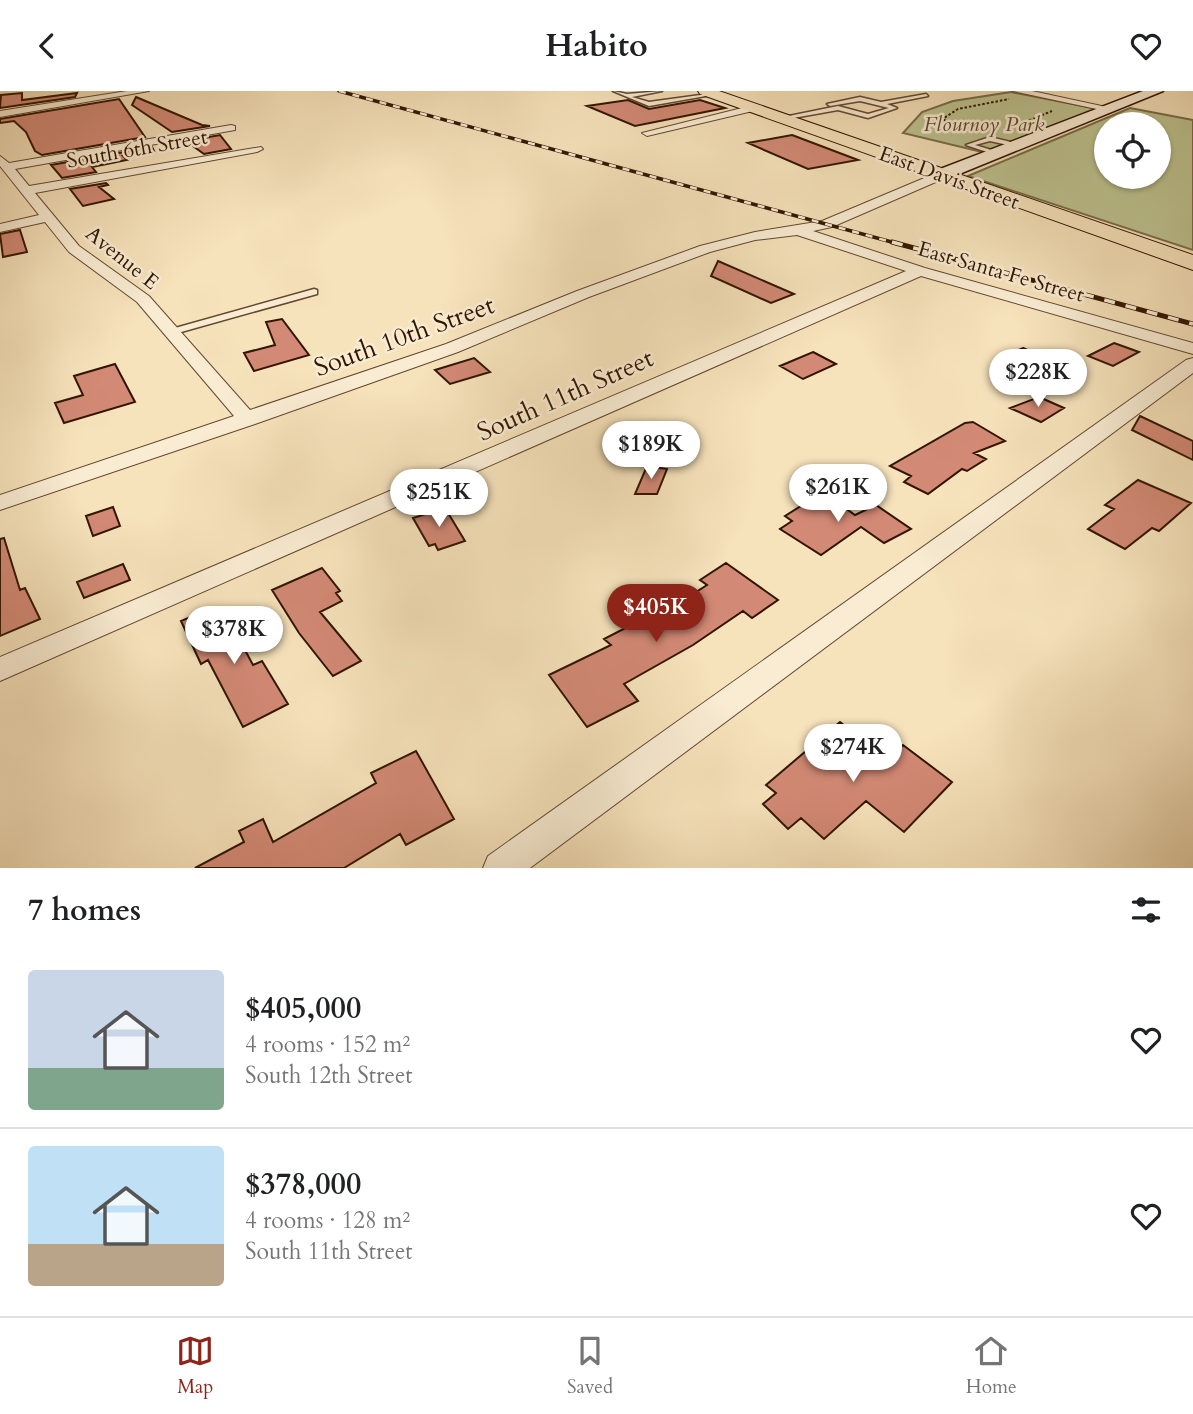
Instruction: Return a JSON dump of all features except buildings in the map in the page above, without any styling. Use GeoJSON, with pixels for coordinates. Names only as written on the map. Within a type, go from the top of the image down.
{"type":"FeatureCollection","features":[{"type":"Feature","properties":{"kind":"main road","name":"East Davis Street"},"geometry":{"type":"LineString","coordinates":[[705,94],[754,108],[1193,263]]}},
{"type":"Feature","properties":{"kind":"street"},"geometry":{"type":"LineString","coordinates":[[0,114],[144,91]]}},
{"type":"Feature","properties":{"kind":"street"},"geometry":{"type":"LineString","coordinates":[[941,176],[1106,108],[1156,91]]}},
{"type":"Feature","properties":{"kind":"street"},"geometry":{"type":"LineString","coordinates":[[1015,95],[1106,108]]}},
{"type":"Feature","properties":{"kind":"street"},"geometry":{"type":"LineString","coordinates":[[647,133],[754,108]]}},
{"type":"Feature","properties":{"kind":"street"},"geometry":{"type":"LineString","coordinates":[[4,163],[231,128]]}},
{"type":"Feature","properties":{"kind":"street","name":"South 6th Street"},"geometry":{"type":"LineString","coordinates":[[25,191],[257,149]]}},
{"type":"Feature","properties":{"kind":"street","name":"Avenue E"},"geometry":{"type":"LineString","coordinates":[[4,163],[46,218],[74,249],[143,299],[248,420]]}},
{"type":"Feature","properties":{"kind":"street","name":"South 10th Street"},"geometry":{"type":"LineString","coordinates":[[0,503],[452,348],[583,294],[705,250],[755,236],[798,231],[827,224],[941,176]]}},
{"type":"Feature","properties":{"kind":"street"},"geometry":{"type":"LineString","coordinates":[[0,228],[46,218]]}},
{"type":"Feature","properties":{"kind":"street","name":"East Santa Fe Street"},"geometry":{"type":"LineString","coordinates":[[798,231],[920,271],[1193,349]]}},
{"type":"Feature","properties":{"kind":"street","name":"South 11th Street"},"geometry":{"type":"LineString","coordinates":[[0,670],[920,271]]}},
{"type":"Feature","properties":{"kind":"street"},"geometry":{"type":"LineString","coordinates":[[501,868],[1193,364]]}},
{"type":"Feature","properties":{"kind":"lane"},"geometry":{"type":"LineString","coordinates":[[615,91],[649,104],[705,94]]}},
{"type":"Feature","properties":{"kind":"lane"},"geometry":{"type":"LineString","coordinates":[[626,96],[660,91]]}},
{"type":"Feature","properties":{"kind":"lane"},"geometry":{"type":"LineString","coordinates":[[678,91],[705,94]]}},
{"type":"Feature","properties":{"kind":"lane"},"geometry":{"type":"LineString","coordinates":[[881,104],[926,95]]}},
{"type":"Feature","properties":{"kind":"lane"},"geometry":{"type":"LineString","coordinates":[[860,99],[894,108],[868,116],[838,108],[828,104],[860,99]]}},
{"type":"Feature","properties":{"kind":"lane"},"geometry":{"type":"LineString","coordinates":[[782,118],[838,108]]}},
{"type":"Feature","properties":{"kind":"lane"},"geometry":{"type":"LineString","coordinates":[[996,153],[969,145],[990,139],[1017,145]]}},
{"type":"Feature","properties":{"kind":"lane"},"geometry":{"type":"LineString","coordinates":[[172,332],[314,292]]}},
{"type":"Feature","properties":{"kind":"path"},"geometry":{"type":"LineString","coordinates":[[985,128],[945,121],[944,118],[958,109],[1015,95]]}},
{"type":"Feature","properties":{"kind":"path"},"geometry":{"type":"LineString","coordinates":[[1027,127],[1022,124],[1058,110]]}},
{"type":"Feature","properties":{"kind":"green space","name":"Flournoy Park"},"geometry":{"type":"Polygon","coordinates":[[[1011,92],[1098,109],[986,153],[903,133],[922,112],[953,101],[1011,92]]]}},
{"type":"Feature","properties":{"kind":"green space"},"geometry":{"type":"Polygon","coordinates":[[[1130,108],[1151,112],[1120,112],[1130,108]]]}},
{"type":"Feature","properties":{"kind":"green space"},"geometry":{"type":"Polygon","coordinates":[[[1171,116],[1193,120],[1193,250],[968,176],[1094,123],[1094,189],[1171,189],[1171,116]]]}},
{"type":"Feature","properties":{"kind":"railway"},"geometry":{"type":"LineString","coordinates":[[339,91],[899,244]]}},
{"type":"Feature","properties":{"kind":"railway"},"geometry":{"type":"LineString","coordinates":[[892,242],[1193,324]]}}]}
